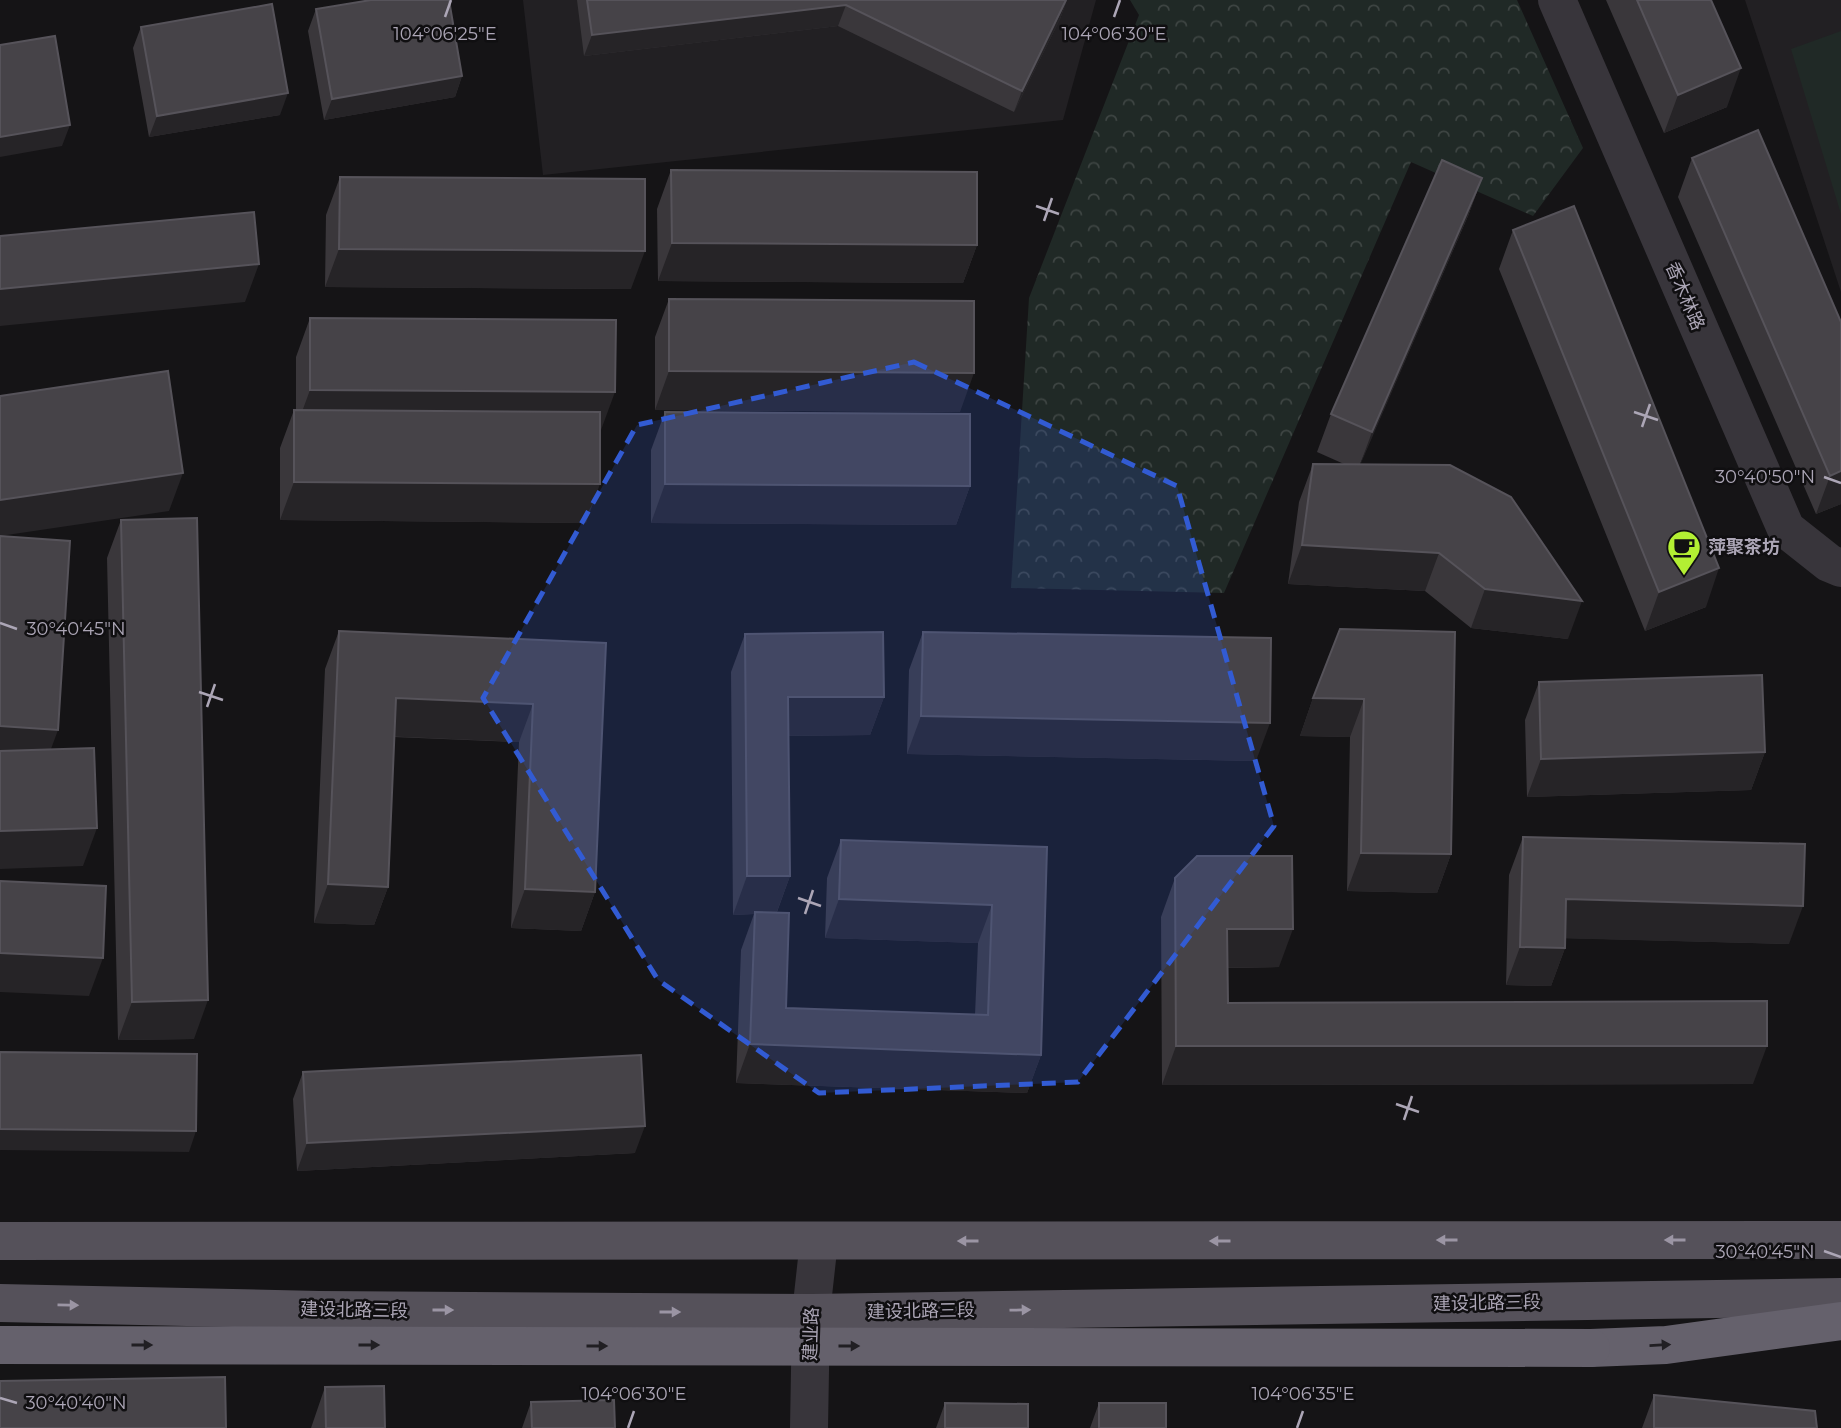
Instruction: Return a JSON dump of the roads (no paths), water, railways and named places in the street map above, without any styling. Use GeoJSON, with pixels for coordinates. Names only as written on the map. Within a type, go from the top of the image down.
{"type":"FeatureCollection","features":[{"type":"Feature","properties":{"kind":"highway"},"geometry":{"type":"LineString","coordinates":[[0,1345],[1591,1348],[1665,1345],[1841,1321]]}},
{"type":"Feature","properties":{"kind":"main road"},"geometry":{"type":"LineString","coordinates":[[0,1241],[1841,1240]]}},
{"type":"Feature","properties":{"kind":"main road","name":"建设北路三段"},"geometry":{"type":"LineString","coordinates":[[0,1303],[333,1310],[811,1313],[1841,1297]]}},
{"type":"Feature","properties":{"kind":"street","name":"香木林路"},"geometry":{"type":"LineString","coordinates":[[1557,0],[1786,529],[1829,563],[1841,568]]}},
{"type":"Feature","properties":{"kind":"street","name":"建业路"},"geometry":{"type":"LineString","coordinates":[[809,1428],[811,1313],[819,1241]]}},
{"type":"Feature","properties":{"kind":"place","name":"萍聚茶坊"},"geometry":{"type":"Point","coordinates":[1684,577]}}]}
